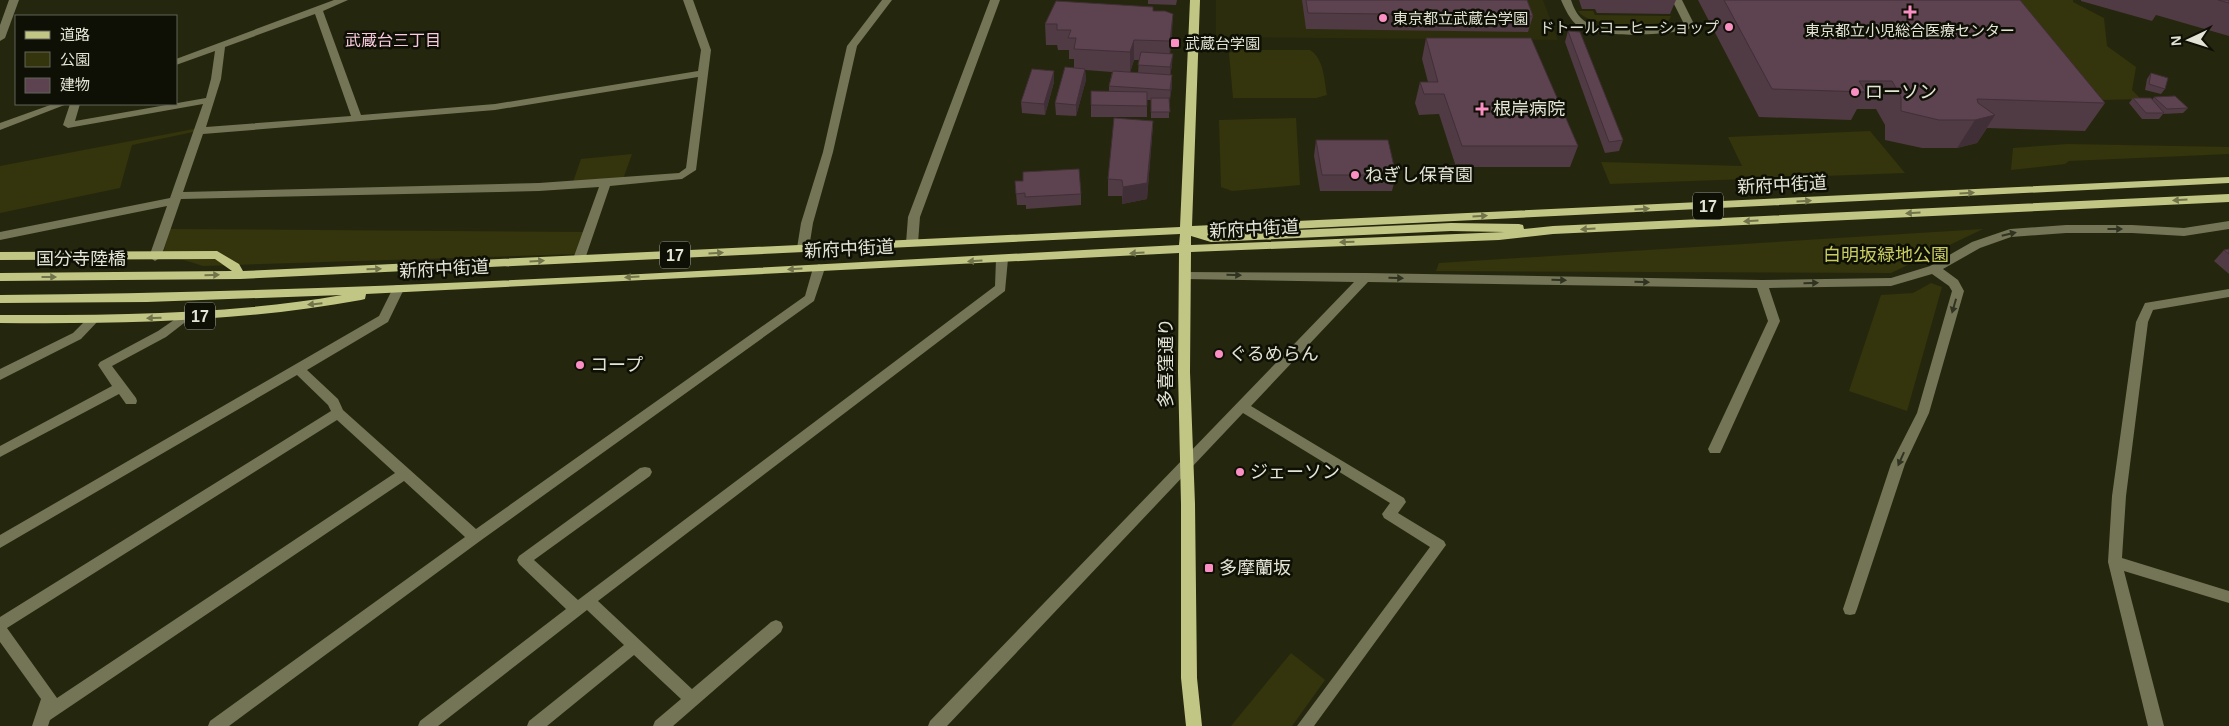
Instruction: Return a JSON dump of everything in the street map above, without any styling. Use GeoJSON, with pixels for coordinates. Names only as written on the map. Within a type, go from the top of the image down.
{"type":"FeatureCollection","features":[{"type":"Feature","properties":{"kind":"main road","name":"多喜窪通り"},"geometry":{"type":"LineString","coordinates":[[1194,726],[1189,678],[1185,275],[1195,0]]}},
{"type":"Feature","properties":{"kind":"main road","name":"新府中街道"},"geometry":{"type":"LineString","coordinates":[[163,276],[240,275],[2229,180]]}},
{"type":"Feature","properties":{"kind":"main road","name":"新府中街道"},"geometry":{"type":"LineString","coordinates":[[0,299],[146,298],[398,289],[1499,236],[1553,230],[2229,198]]}},
{"type":"Feature","properties":{"kind":"main road","name":"新府中街道"},"geometry":{"type":"LineString","coordinates":[[1186,230],[1198,236],[1211,238],[1451,226],[1496,226],[1553,230]]}},
{"type":"Feature","properties":{"kind":"main road"},"geometry":{"type":"LineString","coordinates":[[0,256],[217,255],[235,266],[240,275]]}},
{"type":"Feature","properties":{"kind":"main road","name":"国分寺陸橋"},"geometry":{"type":"LineString","coordinates":[[0,277],[163,276]]}},
{"type":"Feature","properties":{"kind":"main road","name":"17"},"geometry":{"type":"LineString","coordinates":[[0,319],[93,320],[184,317],[327,303],[398,289]]}},
{"type":"Feature","properties":{"kind":"street"},"geometry":{"type":"LineString","coordinates":[[1,36],[14,0]]}},
{"type":"Feature","properties":{"kind":"street"},"geometry":{"type":"LineString","coordinates":[[178,61],[343,0]]}},
{"type":"Feature","properties":{"kind":"street"},"geometry":{"type":"LineString","coordinates":[[0,236],[176,198],[606,183],[682,176],[691,170],[706,50],[688,0]]}},
{"type":"Feature","properties":{"kind":"street"},"geometry":{"type":"LineString","coordinates":[[802,248],[806,223],[828,152],[852,46],[887,0]]}},
{"type":"Feature","properties":{"kind":"street"},"geometry":{"type":"LineString","coordinates":[[912,243],[914,218],[995,0]]}},
{"type":"Feature","properties":{"kind":"street"},"geometry":{"type":"LineString","coordinates":[[1566,0],[1573,17],[1586,27],[1596,30],[1670,31],[1686,27],[1688,22],[1677,0]]}},
{"type":"Feature","properties":{"kind":"street"},"geometry":{"type":"LineString","coordinates":[[318,9],[357,117]]}},
{"type":"Feature","properties":{"kind":"street"},"geometry":{"type":"LineString","coordinates":[[1,36],[15,31]]}},
{"type":"Feature","properties":{"kind":"street"},"geometry":{"type":"LineString","coordinates":[[155,256],[210,100],[216,79],[220,46]]}},
{"type":"Feature","properties":{"kind":"street"},"geometry":{"type":"LineString","coordinates":[[200,131],[357,117],[495,108],[704,73]]}},
{"type":"Feature","properties":{"kind":"street"},"geometry":{"type":"LineString","coordinates":[[75,105],[68,125],[210,100]]}},
{"type":"Feature","properties":{"kind":"street"},"geometry":{"type":"LineString","coordinates":[[0,127],[59,105]]}},
{"type":"Feature","properties":{"kind":"street"},"geometry":{"type":"LineString","coordinates":[[579,259],[606,183]]}},
{"type":"Feature","properties":{"kind":"street"},"geometry":{"type":"LineString","coordinates":[[1185,275],[1762,284],[1891,282],[1934,269],[1976,245],[2010,232],[2122,229],[2184,232],[2229,225]]}},
{"type":"Feature","properties":{"kind":"street"},"geometry":{"type":"LineString","coordinates":[[426,726],[582,605],[1001,288],[1002,260]]}},
{"type":"Feature","properties":{"kind":"street"},"geometry":{"type":"LineString","coordinates":[[216,726],[475,537],[810,298],[819,268]]}},
{"type":"Feature","properties":{"kind":"street"},"geometry":{"type":"LineString","coordinates":[[1850,609],[1898,464],[1926,405],[1958,291],[1954,283],[1934,269]]}},
{"type":"Feature","properties":{"kind":"street"},"geometry":{"type":"LineString","coordinates":[[936,726],[1366,277]]}},
{"type":"Feature","properties":{"kind":"street"},"geometry":{"type":"LineString","coordinates":[[1715,449],[1774,321],[1762,284]]}},
{"type":"Feature","properties":{"kind":"street"},"geometry":{"type":"LineString","coordinates":[[0,542],[384,319],[398,289]]}},
{"type":"Feature","properties":{"kind":"street"},"geometry":{"type":"LineString","coordinates":[[2156,726],[2115,562],[2119,496],[2142,322],[2149,306],[2229,293]]}},
{"type":"Feature","properties":{"kind":"street"},"geometry":{"type":"LineString","coordinates":[[131,401],[119,388],[104,365],[162,334],[184,317]]}},
{"type":"Feature","properties":{"kind":"street"},"geometry":{"type":"LineString","coordinates":[[0,375],[77,336],[93,320]]}},
{"type":"Feature","properties":{"kind":"street"},"geometry":{"type":"LineString","coordinates":[[298,369],[333,402],[338,413],[475,537]]}},
{"type":"Feature","properties":{"kind":"street"},"geometry":{"type":"LineString","coordinates":[[0,452],[119,388]]}},
{"type":"Feature","properties":{"kind":"street"},"geometry":{"type":"LineString","coordinates":[[1243,407],[1399,502],[1389,514],[1439,545],[1305,726]]}},
{"type":"Feature","properties":{"kind":"street"},"geometry":{"type":"LineString","coordinates":[[0,625],[338,413]]}},
{"type":"Feature","properties":{"kind":"street"},"geometry":{"type":"LineString","coordinates":[[645,472],[524,560],[635,646],[692,699]]}},
{"type":"Feature","properties":{"kind":"street"},"geometry":{"type":"LineString","coordinates":[[42,720],[405,473]]}},
{"type":"Feature","properties":{"kind":"street"},"geometry":{"type":"LineString","coordinates":[[2115,562],[2229,597]]}},
{"type":"Feature","properties":{"kind":"street"},"geometry":{"type":"LineString","coordinates":[[661,726],[776,627]]}},
{"type":"Feature","properties":{"kind":"street"},"geometry":{"type":"LineString","coordinates":[[0,630],[49,698],[42,720]]}},
{"type":"Feature","properties":{"kind":"street"},"geometry":{"type":"LineString","coordinates":[[535,726],[635,646]]}},
{"type":"Feature","properties":{"kind":"shaded area","name":"東京都立武蔵台学園"},"geometry":{"type":"Polygon","coordinates":[[[1216,0],[1543,0],[1558,40],[1216,37],[1216,0]]]}},
{"type":"Feature","properties":{"kind":"green space"},"geometry":{"type":"Polygon","coordinates":[[[2007,0],[2073,0],[2073,2],[2104,18],[2107,46],[2136,67],[2132,90],[2141,99],[2104,100],[2079,92],[2007,0]]]}},
{"type":"Feature","properties":{"kind":"green space"},"geometry":{"type":"Polygon","coordinates":[[[1578,11],[1593,11],[1595,15],[1671,16],[1669,20],[1663,23],[1618,24],[1593,20],[1578,11]]]}},
{"type":"Feature","properties":{"kind":"green space"},"geometry":{"type":"Polygon","coordinates":[[[1235,50],[1310,50],[1321,64],[1327,95],[1316,98],[1233,98],[1229,53],[1235,50]]]}},
{"type":"Feature","properties":{"kind":"green space"},"geometry":{"type":"Polygon","coordinates":[[[1296,118],[1300,185],[1232,191],[1221,187],[1219,120],[1296,118]]]}},
{"type":"Feature","properties":{"kind":"green space"},"geometry":{"type":"Polygon","coordinates":[[[199,128],[198,131],[132,145],[120,188],[0,213],[0,166],[199,128]]]}},
{"type":"Feature","properties":{"kind":"green space"},"geometry":{"type":"Polygon","coordinates":[[[1870,131],[1905,173],[1610,184],[1601,162],[1742,166],[1728,137],[1870,131]]]}},
{"type":"Feature","properties":{"kind":"green space"},"geometry":{"type":"Polygon","coordinates":[[[2068,144],[2229,147],[2229,154],[2069,161],[2065,164],[2011,170],[2013,148],[2068,144]]]}},
{"type":"Feature","properties":{"kind":"green space"},"geometry":{"type":"Polygon","coordinates":[[[632,154],[623,179],[573,182],[581,159],[632,154]]]}},
{"type":"Feature","properties":{"kind":"green space"},"geometry":{"type":"Polygon","coordinates":[[[170,229],[586,232],[577,254],[203,266],[184,260],[162,258],[170,229]]]}},
{"type":"Feature","properties":{"kind":"green space","name":"白明坂緑地公園"},"geometry":{"type":"Polygon","coordinates":[[[1983,229],[1891,273],[1436,271],[1439,263],[1983,229]]]}},
{"type":"Feature","properties":{"kind":"green space"},"geometry":{"type":"Polygon","coordinates":[[[1931,283],[1942,287],[1907,411],[1849,391],[1881,295],[1913,293],[1931,283]]]}},
{"type":"Feature","properties":{"kind":"green space"},"geometry":{"type":"Polygon","coordinates":[[[1291,653],[1325,680],[1292,726],[1231,726],[1291,653]]]}},
{"type":"Feature","properties":{"kind":"building"},"geometry":{"type":"Polygon","coordinates":[[[1306,0],[1527,0],[1533,16],[1308,13],[1306,0]]]}},
{"type":"Feature","properties":{"kind":"building"},"geometry":{"type":"Polygon","coordinates":[[[1724,0],[2020,0],[2105,103],[1977,99],[1978,103],[1995,115],[1975,120],[1939,120],[1901,111],[1901,97],[1892,81],[1859,81],[1866,92],[1772,89],[1724,0]]]}},
{"type":"Feature","properties":{"kind":"building"},"geometry":{"type":"Polygon","coordinates":[[[2218,0],[2229,0],[2229,3],[2218,0]]]}},
{"type":"Feature","properties":{"kind":"building"},"geometry":{"type":"Polygon","coordinates":[[[1056,1],[1153,7],[1153,11],[1165,11],[1173,14],[1170,41],[1134,40],[1130,52],[1074,49],[1076,38],[1068,38],[1071,30],[1057,30],[1057,24],[1045,24],[1056,1]]]}},
{"type":"Feature","properties":{"kind":"building"},"geometry":{"type":"Polygon","coordinates":[[[1568,31],[1580,32],[1623,140],[1609,142],[1568,31]]]}},
{"type":"Feature","properties":{"kind":"building","name":"根岸病院"},"geometry":{"type":"Polygon","coordinates":[[[1426,38],[1531,38],[1578,146],[1462,146],[1444,94],[1424,94],[1420,82],[1438,82],[1426,38]]]}},
{"type":"Feature","properties":{"kind":"building"},"geometry":{"type":"Polygon","coordinates":[[[1141,52],[1173,54],[1170,67],[1138,65],[1141,52]]]}},
{"type":"Feature","properties":{"kind":"building"},"geometry":{"type":"Polygon","coordinates":[[[1065,67],[1085,69],[1076,105],[1055,103],[1065,67]]]}},
{"type":"Feature","properties":{"kind":"building"},"geometry":{"type":"Polygon","coordinates":[[[1032,69],[1054,71],[1044,104],[1021,102],[1032,69]]]}},
{"type":"Feature","properties":{"kind":"building"},"geometry":{"type":"Polygon","coordinates":[[[1113,71],[1172,75],[1170,90],[1109,86],[1113,71]]]}},
{"type":"Feature","properties":{"kind":"building"},"geometry":{"type":"Polygon","coordinates":[[[2151,73],[2168,78],[2165,89],[2149,84],[2151,73]]]}},
{"type":"Feature","properties":{"kind":"building"},"geometry":{"type":"Polygon","coordinates":[[[1091,91],[1147,92],[1147,106],[1091,105],[1091,91]]]}},
{"type":"Feature","properties":{"kind":"building"},"geometry":{"type":"Polygon","coordinates":[[[2175,96],[2188,108],[2167,109],[2154,97],[2175,96]]]}},
{"type":"Feature","properties":{"kind":"building"},"geometry":{"type":"Polygon","coordinates":[[[1151,98],[1169,98],[1170,112],[1151,112],[1151,98]]]}},
{"type":"Feature","properties":{"kind":"building"},"geometry":{"type":"Polygon","coordinates":[[[2133,98],[2151,98],[2164,113],[2146,113],[2133,98]]]}},
{"type":"Feature","properties":{"kind":"building"},"geometry":{"type":"Polygon","coordinates":[[[1114,118],[1153,121],[1147,183],[1123,187],[1122,180],[1108,179],[1114,118]]]}},
{"type":"Feature","properties":{"kind":"building"},"geometry":{"type":"Polygon","coordinates":[[[1316,140],[1388,140],[1396,175],[1322,175],[1316,140]]]}},
{"type":"Feature","properties":{"kind":"building"},"geometry":{"type":"Polygon","coordinates":[[[1079,169],[1081,194],[1025,197],[1025,193],[1016,194],[1015,181],[1023,181],[1023,172],[1079,169]]]}},
{"type":"Feature","properties":{"kind":"place","name":"東京都立小児総合医療センター"},"geometry":{"type":"Point","coordinates":[1910,12]}},
{"type":"Feature","properties":{"kind":"place","name":"東京都立武蔵台学園"},"geometry":{"type":"Point","coordinates":[1383,18]}},
{"type":"Feature","properties":{"kind":"place","name":"ドトールコーヒーショップ"},"geometry":{"type":"Point","coordinates":[1729,27]}},
{"type":"Feature","properties":{"kind":"place","name":"武蔵台学園"},"geometry":{"type":"Point","coordinates":[1175,43]}},
{"type":"Feature","properties":{"kind":"place","name":"ローソン"},"geometry":{"type":"Point","coordinates":[1855,92]}},
{"type":"Feature","properties":{"kind":"place","name":"根岸病院"},"geometry":{"type":"Point","coordinates":[1482,109]}},
{"type":"Feature","properties":{"kind":"place","name":"ねぎし保育園"},"geometry":{"type":"Point","coordinates":[1355,175]}},
{"type":"Feature","properties":{"kind":"place","name":"ぐるめらん"},"geometry":{"type":"Point","coordinates":[1219,354]}},
{"type":"Feature","properties":{"kind":"place","name":"コープ"},"geometry":{"type":"Point","coordinates":[580,365]}},
{"type":"Feature","properties":{"kind":"place","name":"ジェーソン"},"geometry":{"type":"Point","coordinates":[1240,472]}},
{"type":"Feature","properties":{"kind":"place","name":"多摩蘭坂"},"geometry":{"type":"Point","coordinates":[1209,568]}},
{"type":"Feature","properties":{"kind":"district","name":"武蔵台三丁目"},"geometry":{"type":"Point","coordinates":[393,40]}}]}
